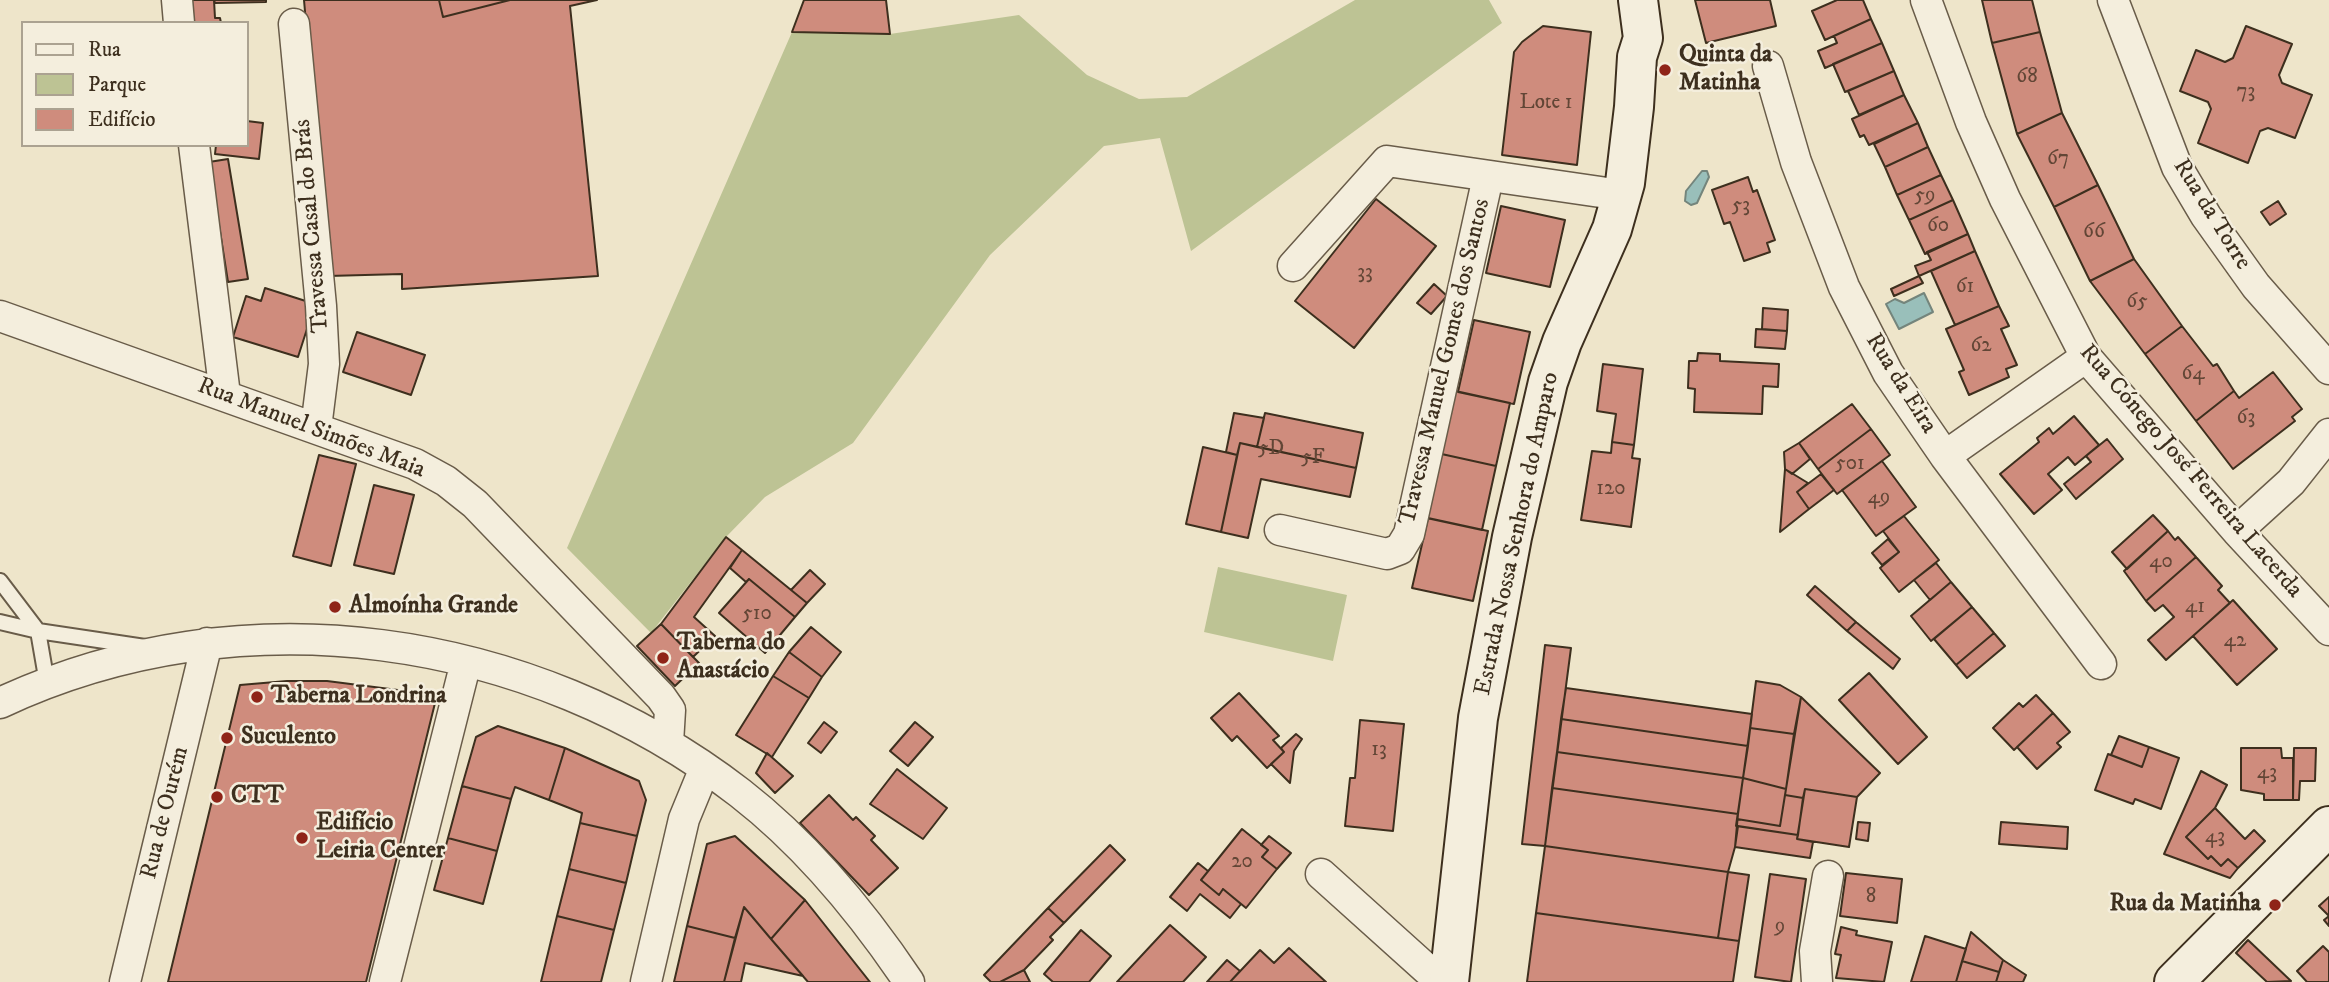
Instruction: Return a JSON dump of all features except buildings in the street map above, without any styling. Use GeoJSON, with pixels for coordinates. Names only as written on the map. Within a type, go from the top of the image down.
{"type":"FeatureCollection","features":[{"type":"Feature","properties":{"kind":"main road","name":"Estrada Nossa Senhora do Amparo"},"geometry":{"type":"LineString","coordinates":[[1622,0],[1628,40],[1637,57]]}},
{"type":"Feature","properties":{"kind":"main road","name":"Estrada Nossa Senhora do Amparo"},"geometry":{"type":"LineString","coordinates":[[1449,982],[1478,718],[1512,537],[1548,382],[1562,342],[1612,229],[1621,195],[1630,155],[1637,57],[1643,38],[1638,0]]}},
{"type":"Feature","properties":{"kind":"main road"},"geometry":{"type":"LineString","coordinates":[[2174,982],[2329,826]]}},
{"type":"Feature","properties":{"kind":"street"},"geometry":{"type":"LineString","coordinates":[[177,0],[179,21]]}},
{"type":"Feature","properties":{"kind":"street","name":"Rua Cónego José Ferreira Lacerda"},"geometry":{"type":"LineString","coordinates":[[1926,0],[1971,122],[2005,199],[2086,358],[2237,531],[2329,630]]}},
{"type":"Feature","properties":{"kind":"street","name":"Rua da Torre"},"geometry":{"type":"LineString","coordinates":[[2113,0],[2177,167],[2206,216],[2256,286],[2329,369]]}},
{"type":"Feature","properties":{"kind":"street","name":"Travessa Casal do Brás"},"geometry":{"type":"LineString","coordinates":[[294,24],[321,306],[324,364],[316,428]]}},
{"type":"Feature","properties":{"kind":"street","name":"Rua da Eira"},"geometry":{"type":"LineString","coordinates":[[1768,66],[1796,162],[1844,287],[1888,373],[1945,456],[2101,664]]}},
{"type":"Feature","properties":{"kind":"street"},"geometry":{"type":"LineString","coordinates":[[194,147],[225,395]]}},
{"type":"Feature","properties":{"kind":"street"},"geometry":{"type":"LineString","coordinates":[[1293,265],[1387,161],[1621,195]]}},
{"type":"Feature","properties":{"kind":"street","name":"Travessa Manuel Gomes dos Santos"},"geometry":{"type":"LineString","coordinates":[[1280,530],[1387,554],[1400,549],[1409,534],[1488,177]]}},
{"type":"Feature","properties":{"kind":"street","name":"Rua Manuel Simões Maia"},"geometry":{"type":"LineString","coordinates":[[0,316],[415,464],[446,481],[475,505],[661,697],[670,710],[668,743]]}},
{"type":"Feature","properties":{"kind":"street"},"geometry":{"type":"LineString","coordinates":[[1945,456],[2086,358]]}},
{"type":"Feature","properties":{"kind":"street"},"geometry":{"type":"LineString","coordinates":[[2237,531],[2291,482],[2329,433]]}},
{"type":"Feature","properties":{"kind":"street"},"geometry":{"type":"LineString","coordinates":[[0,703],[47,683],[102,665],[163,650],[241,639],[316,638],[402,646],[549,687],[668,743],[743,795],[823,871],[870,924],[909,982]]}},
{"type":"Feature","properties":{"kind":"street","name":"Rua de Ourém"},"geometry":{"type":"LineString","coordinates":[[125,982],[207,643]]}},
{"type":"Feature","properties":{"kind":"street"},"geometry":{"type":"LineString","coordinates":[[385,982],[466,662]]}},
{"type":"Feature","properties":{"kind":"street"},"geometry":{"type":"LineString","coordinates":[[646,982],[684,819],[705,768]]}},
{"type":"Feature","properties":{"kind":"street"},"geometry":{"type":"LineString","coordinates":[[1321,874],[1441,982]]}},
{"type":"Feature","properties":{"kind":"street"},"geometry":{"type":"LineString","coordinates":[[1817,982],[1815,951],[1828,876]]}},
{"type":"Feature","properties":{"kind":"lane"},"geometry":{"type":"LineString","coordinates":[[0,581],[38,631],[47,683]]}},
{"type":"Feature","properties":{"kind":"lane"},"geometry":{"type":"LineString","coordinates":[[0,622],[38,631],[163,650]]}},
{"type":"Feature","properties":{"kind":"green space"},"geometry":{"type":"Polygon","coordinates":[[[1355,0],[1489,0],[1502,23],[1191,251],[1160,138],[1104,146],[990,255],[853,443],[765,497],[726,537],[651,633],[567,548],[792,32],[890,34],[1019,15],[1087,75],[1139,99],[1187,97],[1355,0]]]}},
{"type":"Feature","properties":{"kind":"green space"},"geometry":{"type":"Polygon","coordinates":[[[1218,567],[1347,595],[1333,661],[1204,632],[1218,567]]]}},
{"type":"Feature","properties":{"kind":"water"},"geometry":{"type":"Polygon","coordinates":[[[1702,171],[1707,171],[1709,177],[1697,203],[1691,205],[1685,201],[1686,191],[1702,171]]]}},
{"type":"Feature","properties":{"kind":"water"},"geometry":{"type":"Polygon","coordinates":[[[1924,293],[1933,312],[1899,329],[1886,304],[1895,299],[1904,303],[1924,293]]]}},
{"type":"Feature","properties":{"kind":"place","name":"Quinta da Matinha"},"geometry":{"type":"Point","coordinates":[1665,70]}},
{"type":"Feature","properties":{"kind":"place","name":"Almoínha Grande"},"geometry":{"type":"Point","coordinates":[335,607]}},
{"type":"Feature","properties":{"kind":"place","name":"Taberna do Anastácio"},"geometry":{"type":"Point","coordinates":[663,658]}},
{"type":"Feature","properties":{"kind":"place","name":"Taberna Londrina"},"geometry":{"type":"Point","coordinates":[257,697]}},
{"type":"Feature","properties":{"kind":"place","name":"Suculento"},"geometry":{"type":"Point","coordinates":[227,738]}},
{"type":"Feature","properties":{"kind":"place","name":"CTT"},"geometry":{"type":"Point","coordinates":[217,797]}},
{"type":"Feature","properties":{"kind":"place","name":"Edifício Leiria Center"},"geometry":{"type":"Point","coordinates":[302,838]}},
{"type":"Feature","properties":{"kind":"place","name":"Rua da Matinha"},"geometry":{"type":"Point","coordinates":[2275,905]}}]}
